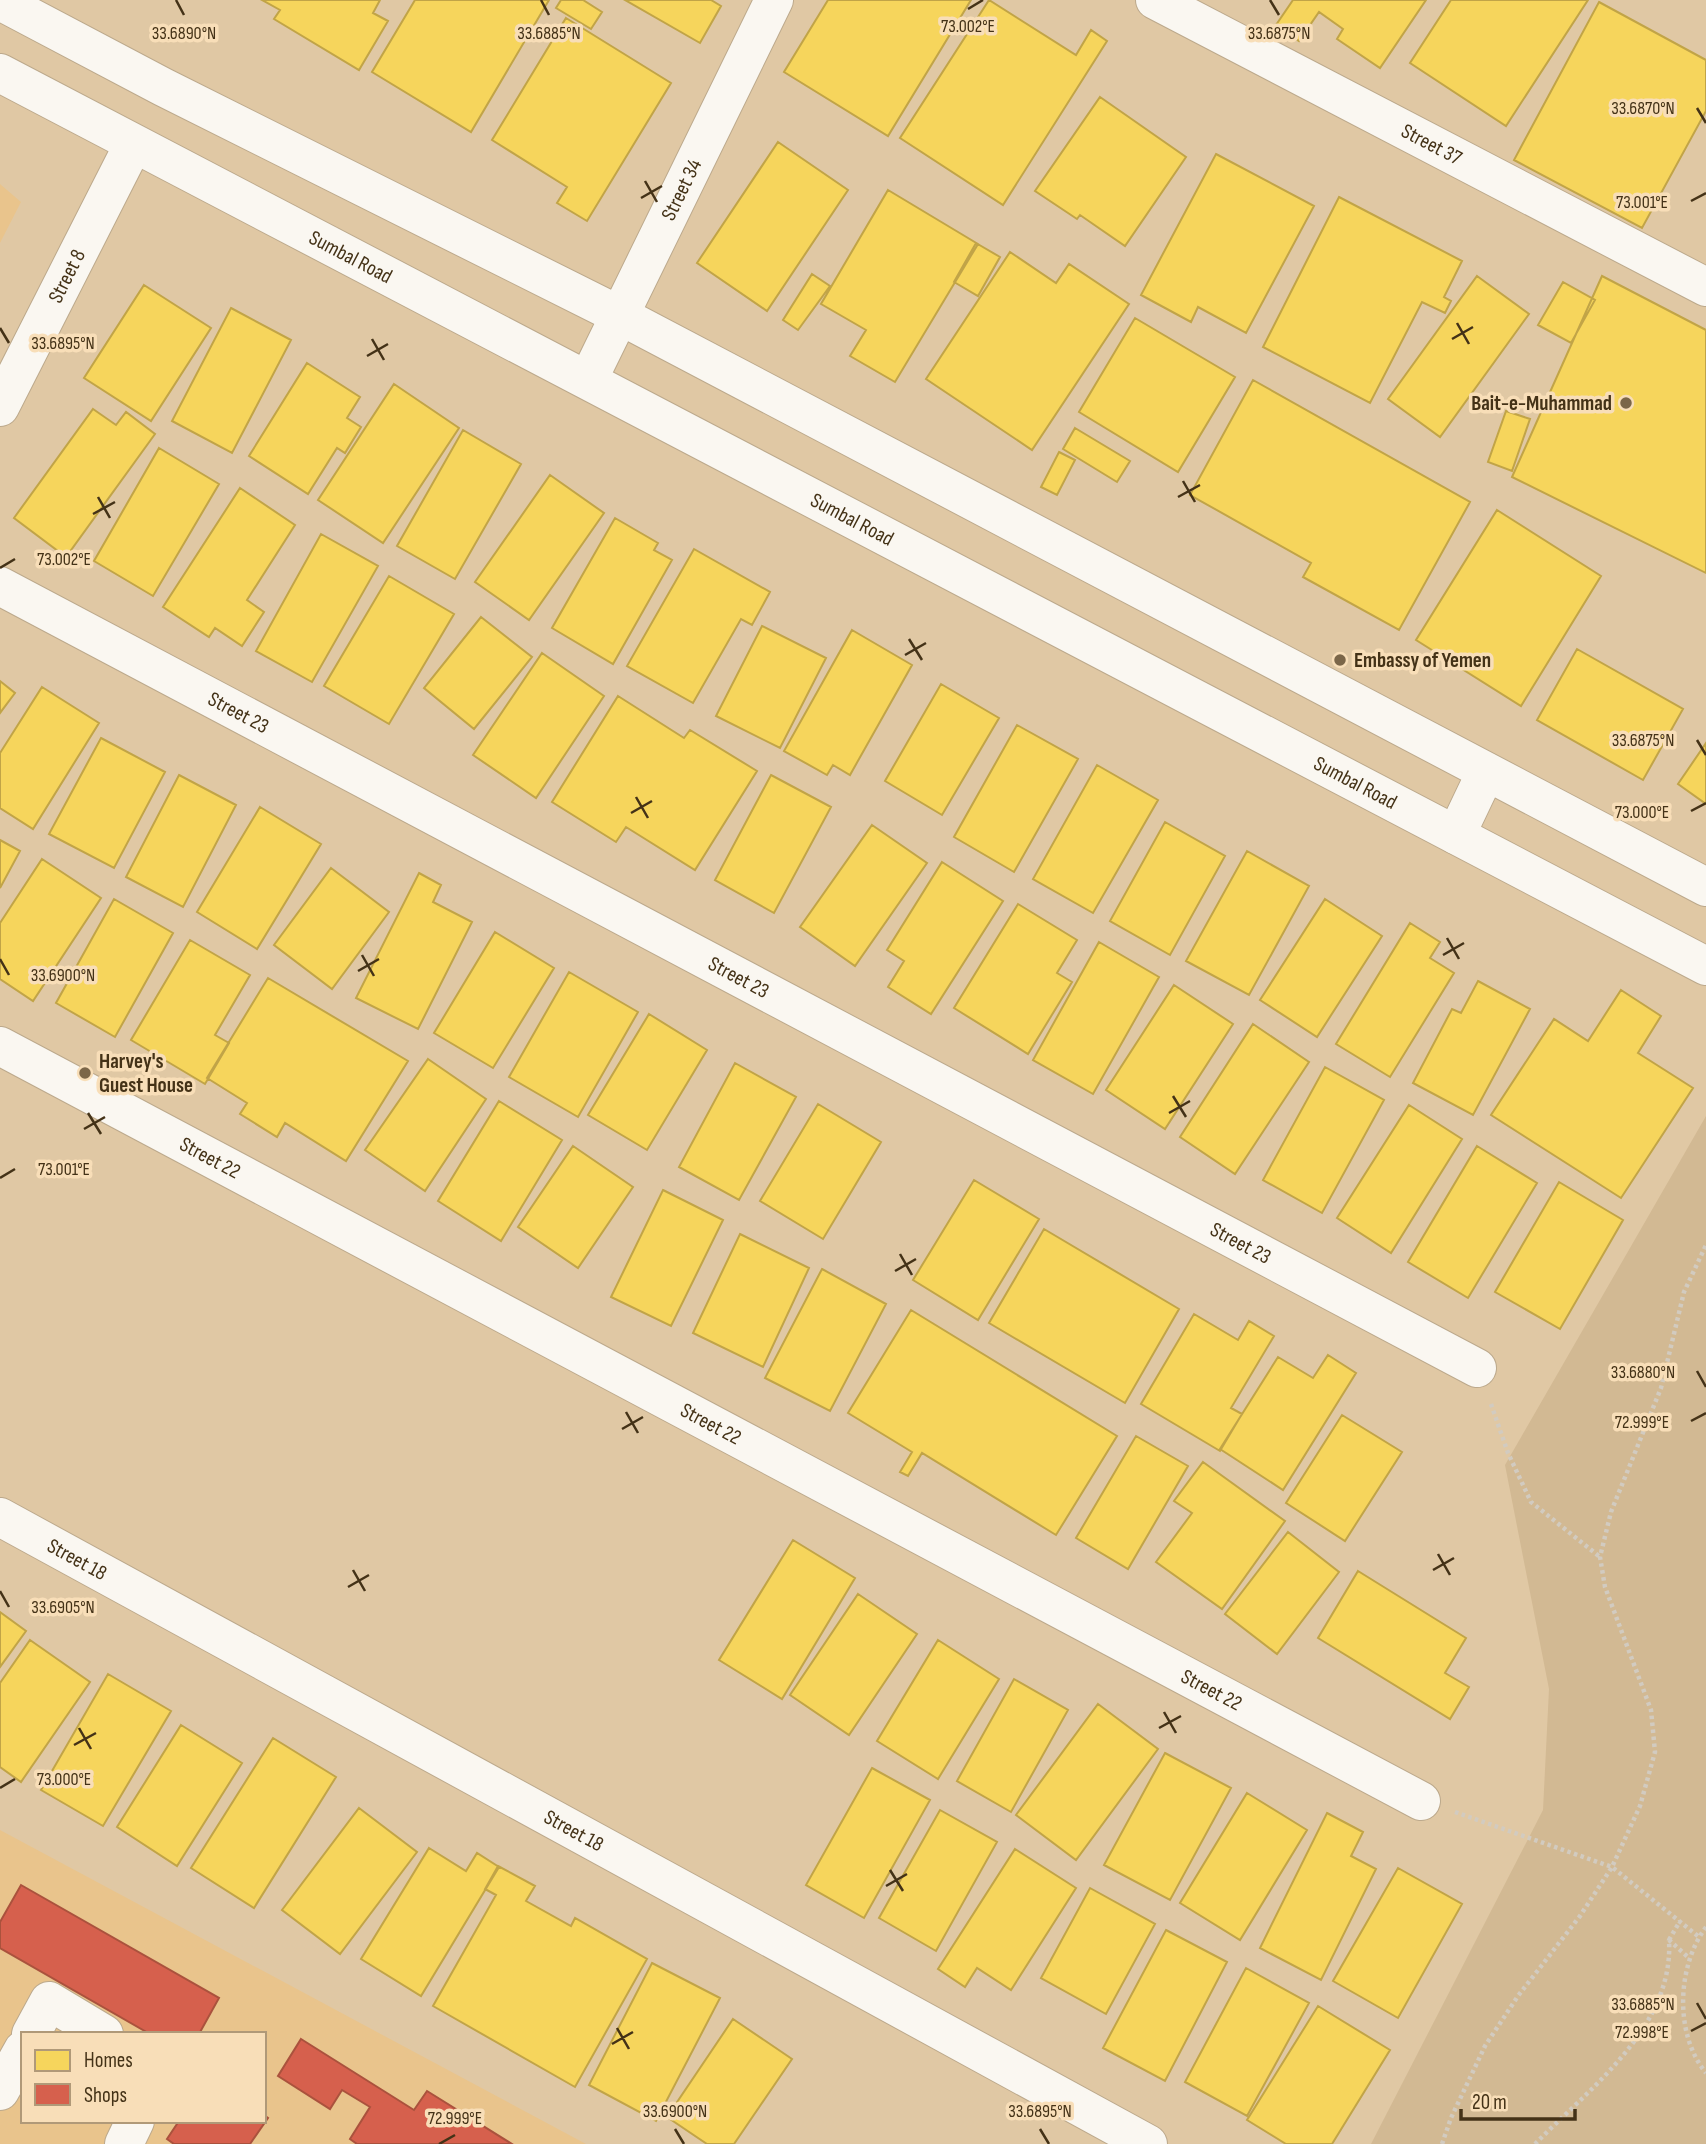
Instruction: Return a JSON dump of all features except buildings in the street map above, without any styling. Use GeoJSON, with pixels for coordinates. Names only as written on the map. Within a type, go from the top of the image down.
{"type":"FeatureCollection","features":[{"type":"Feature","properties":{"kind":"street","name":"Street 34"},"geometry":{"type":"LineString","coordinates":[[588,380],[774,0]]}},
{"type":"Feature","properties":{"kind":"street","name":"Street 37"},"geometry":{"type":"LineString","coordinates":[[1155,0],[1706,287]]}},
{"type":"Feature","properties":{"kind":"street"},"geometry":{"type":"LineString","coordinates":[[0,1],[163,87],[619,315],[1706,887]]}},
{"type":"Feature","properties":{"kind":"street","name":"Sumbal Road"},"geometry":{"type":"LineString","coordinates":[[0,73],[1706,966]]}},
{"type":"Feature","properties":{"kind":"street","name":"Street 8"},"geometry":{"type":"LineString","coordinates":[[0,407],[134,145]]}},
{"type":"Feature","properties":{"kind":"street","name":"Street 23"},"geometry":{"type":"LineString","coordinates":[[0,586],[1477,1368]]}},
{"type":"Feature","properties":{"kind":"street"},"geometry":{"type":"LineString","coordinates":[[1456,835],[1486,772]]}},
{"type":"Feature","properties":{"kind":"street","name":"Street 22"},"geometry":{"type":"LineString","coordinates":[[0,1046],[1421,1801]]}},
{"type":"Feature","properties":{"kind":"street","name":"Street 18"},"geometry":{"type":"LineString","coordinates":[[0,1517],[1148,2144]]}},
{"type":"Feature","properties":{"kind":"street"},"geometry":{"type":"LineString","coordinates":[[32,2032],[50,2001],[101,2032]]}},
{"type":"Feature","properties":{"kind":"street"},"geometry":{"type":"LineString","coordinates":[[0,2091],[21,2054]]}},
{"type":"Feature","properties":{"kind":"street"},"geometry":{"type":"LineString","coordinates":[[124,2144],[134,2123]]}},
{"type":"Feature","properties":{"kind":"path"},"geometry":{"type":"LineString","coordinates":[[1442,2144],[1451,2118],[1485,2046],[1612,1867],[1640,1806],[1655,1752],[1651,1710],[1605,1587],[1600,1557],[1611,1512],[1661,1388],[1684,1292],[1706,1245]]}},
{"type":"Feature","properties":{"kind":"path"},"geometry":{"type":"LineString","coordinates":[[1477,1368],[1508,1453],[1531,1502],[1600,1557]]}},
{"type":"Feature","properties":{"kind":"path"},"geometry":{"type":"LineString","coordinates":[[1421,1801],[1612,1867],[1699,1937]]}},
{"type":"Feature","properties":{"kind":"path"},"geometry":{"type":"LineString","coordinates":[[1535,2144],[1628,2051],[1659,2000],[1670,1964],[1669,1940],[1679,1921]]}},
{"type":"Feature","properties":{"kind":"path"},"geometry":{"type":"LineString","coordinates":[[1706,1927],[1689,1958],[1683,1996],[1687,2034],[1706,2073]]}},
{"type":"Feature","properties":{"kind":"path"},"geometry":{"type":"LineString","coordinates":[[1669,1940],[1689,1958]]}},
{"type":"Feature","properties":{"kind":"shaded area"},"geometry":{"type":"Polygon","coordinates":[[[0,184],[21,202],[0,243],[0,184]]]}},
{"type":"Feature","properties":{"kind":"shaded area"},"geometry":{"type":"Polygon","coordinates":[[[1706,1116],[1706,2144],[1371,2144],[1543,1810],[1549,1689],[1505,1465],[1706,1116]]]}},
{"type":"Feature","properties":{"kind":"shaded area"},"geometry":{"type":"Polygon","coordinates":[[[0,1830],[586,2144],[0,2144],[0,1830]]]}},
{"type":"Feature","properties":{"kind":"place","name":"Bait-e-Muhammad"},"geometry":{"type":"Point","coordinates":[1626,403]}},
{"type":"Feature","properties":{"kind":"place","name":"Embassy of Yemen"},"geometry":{"type":"Point","coordinates":[1340,660]}},
{"type":"Feature","properties":{"kind":"place","name":"Harvey's Guest House"},"geometry":{"type":"Point","coordinates":[85,1073]}}]}
